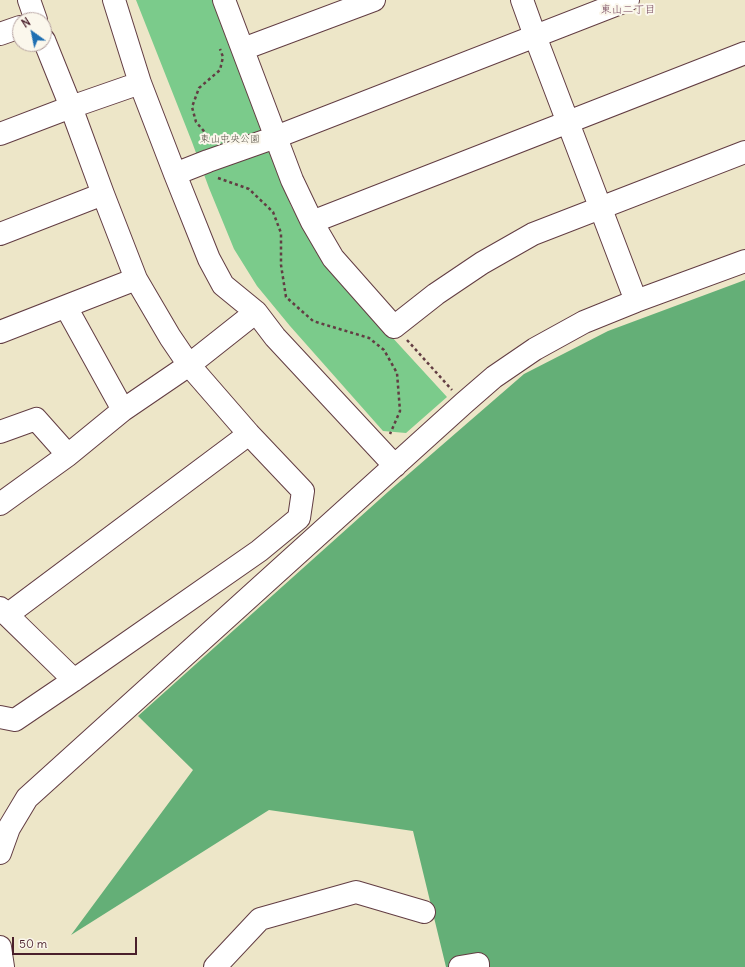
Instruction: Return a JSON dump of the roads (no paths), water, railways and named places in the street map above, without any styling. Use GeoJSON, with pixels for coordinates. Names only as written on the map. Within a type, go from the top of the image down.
{"type":"FeatureCollection","features":[{"type":"Feature","properties":{"kind":"street"},"geometry":{"type":"LineString","coordinates":[[29,0],[33,12]]}},
{"type":"Feature","properties":{"kind":"street"},"geometry":{"type":"LineString","coordinates":[[114,0],[140,83],[209,259],[223,285],[256,312],[275,337],[395,466]]}},
{"type":"Feature","properties":{"kind":"street"},"geometry":{"type":"LineString","coordinates":[[224,0],[292,180],[312,222],[333,258],[394,327],[436,294],[482,263],[533,234],[745,152]]}},
{"type":"Feature","properties":{"kind":"street"},"geometry":{"type":"LineString","coordinates":[[243,49],[374,0]]}},
{"type":"Feature","properties":{"kind":"street"},"geometry":{"type":"LineString","coordinates":[[522,0],[636,301]]}},
{"type":"Feature","properties":{"kind":"street"},"geometry":{"type":"LineString","coordinates":[[175,174],[276,137],[628,0]]}},
{"type":"Feature","properties":{"kind":"street"},"geometry":{"type":"LineString","coordinates":[[0,34],[12,30]]}},
{"type":"Feature","properties":{"kind":"street"},"geometry":{"type":"LineString","coordinates":[[0,717],[15,720],[259,551],[299,518],[303,491],[248,434],[189,365],[170,337],[136,279],[49,52]]}},
{"type":"Feature","properties":{"kind":"street"},"geometry":{"type":"LineString","coordinates":[[312,222],[745,53]]}},
{"type":"Feature","properties":{"kind":"street"},"geometry":{"type":"LineString","coordinates":[[0,134],[140,83]]}},
{"type":"Feature","properties":{"kind":"street"},"geometry":{"type":"LineString","coordinates":[[0,234],[103,194]]}},
{"type":"Feature","properties":{"kind":"street"},"geometry":{"type":"LineString","coordinates":[[0,853],[9,828],[27,798],[494,377],[536,349],[584,322],[636,301],[745,261]]}},
{"type":"Feature","properties":{"kind":"street"},"geometry":{"type":"LineString","coordinates":[[0,332],[136,279]]}},
{"type":"Feature","properties":{"kind":"street"},"geometry":{"type":"LineString","coordinates":[[66,306],[123,410]]}},
{"type":"Feature","properties":{"kind":"street"},"geometry":{"type":"LineString","coordinates":[[0,504],[68,455],[123,410],[189,365],[256,312]]}},
{"type":"Feature","properties":{"kind":"street"},"geometry":{"type":"LineString","coordinates":[[0,432],[36,418],[68,455]]}},
{"type":"Feature","properties":{"kind":"street"},"geometry":{"type":"LineString","coordinates":[[74,680],[3,612],[248,434]]}},
{"type":"Feature","properties":{"kind":"street"},"geometry":{"type":"LineString","coordinates":[[215,967],[260,919],[356,892],[424,912]]}},
{"type":"Feature","properties":{"kind":"street"},"geometry":{"type":"LineString","coordinates":[[0,947],[3,967]]}},
{"type":"Feature","properties":{"kind":"street"},"geometry":{"type":"LineString","coordinates":[[460,967],[478,964],[478,967]]}},
{"type":"Feature","properties":{"kind":"district","name":"東山二丁目"},"geometry":{"type":"Point","coordinates":[628,10]}},
{"type":"Feature","properties":{"kind":"park label","name":"東山中央公園"},"geometry":{"type":"Point","coordinates":[230,139]}}]}
